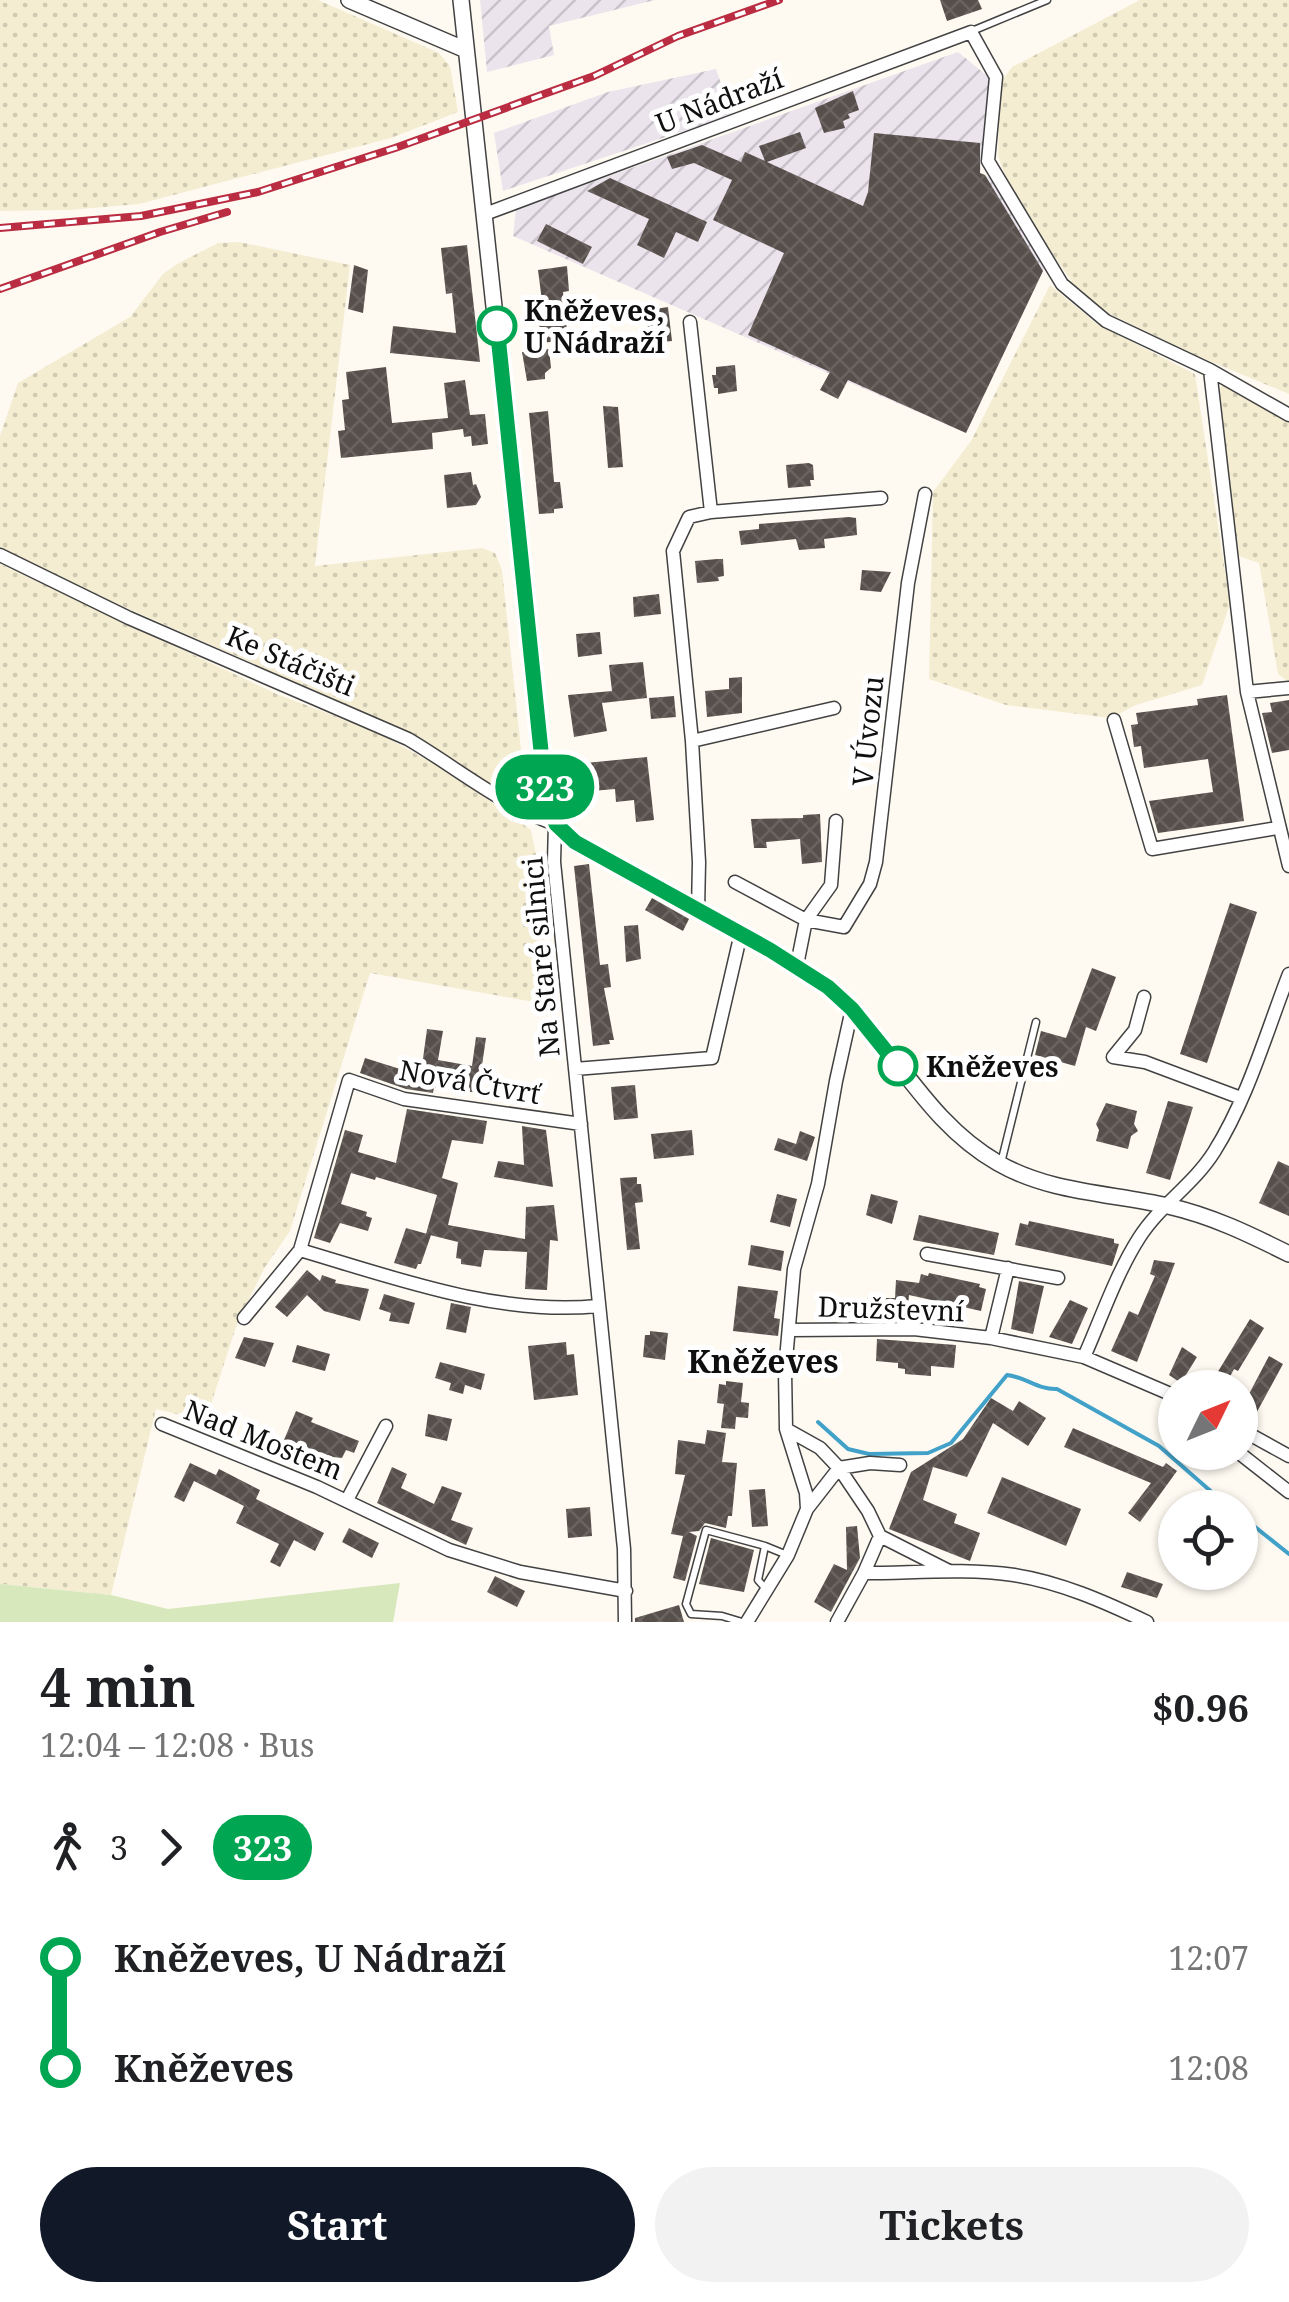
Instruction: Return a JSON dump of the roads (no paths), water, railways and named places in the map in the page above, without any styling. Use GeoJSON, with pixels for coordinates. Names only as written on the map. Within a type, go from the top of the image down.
{"type":"FeatureCollection","features":[{"type":"Feature","properties":{"kind":"street"},"geometry":{"type":"LineString","coordinates":[[350,0],[466,50]]}},
{"type":"Feature","properties":{"kind":"street","name":"Na Staré silnici"},"geometry":{"type":"LineString","coordinates":[[460,0],[546,799],[556,824],[554,862],[626,1592],[625,1622]]}},
{"type":"Feature","properties":{"kind":"street"},"geometry":{"type":"LineString","coordinates":[[971,32],[996,77],[988,162],[1062,284],[1106,322],[1210,370],[1289,415]]}},
{"type":"Feature","properties":{"kind":"street","name":"U Nádraží"},"geometry":{"type":"LineString","coordinates":[[485,214],[971,32]]}},
{"type":"Feature","properties":{"kind":"street"},"geometry":{"type":"LineString","coordinates":[[690,322],[711,512]]}},
{"type":"Feature","properties":{"kind":"street"},"geometry":{"type":"LineString","coordinates":[[1210,370],[1246,692],[1289,866]]}},
{"type":"Feature","properties":{"kind":"street","name":"V Úvozu"},"geometry":{"type":"LineString","coordinates":[[806,920],[844,927],[870,884],[885,807],[908,584],[926,494]]}},
{"type":"Feature","properties":{"kind":"street"},"geometry":{"type":"LineString","coordinates":[[698,910],[692,741],[674,551],[689,518],[711,512],[881,498]]}},
{"type":"Feature","properties":{"kind":"street","name":"Ke Stáčišti"},"geometry":{"type":"LineString","coordinates":[[0,554],[129,618],[408,740],[520,812],[556,824]]}},
{"type":"Feature","properties":{"kind":"street"},"geometry":{"type":"LineString","coordinates":[[1246,692],[1289,688]]}},
{"type":"Feature","properties":{"kind":"street"},"geometry":{"type":"LineString","coordinates":[[692,741],[834,708]]}},
{"type":"Feature","properties":{"kind":"street"},"geometry":{"type":"LineString","coordinates":[[1114,720],[1152,849],[1278,828]]}},
{"type":"Feature","properties":{"kind":"street"},"geometry":{"type":"LineString","coordinates":[[796,965],[806,920],[830,885],[836,821]]}},
{"type":"Feature","properties":{"kind":"street"},"geometry":{"type":"LineString","coordinates":[[556,824],[575,842],[796,965],[852,1009],[954,1131],[1000,1164],[1048,1185],[1205,1215],[1289,1254]]}},
{"type":"Feature","properties":{"kind":"street"},"geometry":{"type":"LineString","coordinates":[[735,882],[806,920]]}},
{"type":"Feature","properties":{"kind":"street"},"geometry":{"type":"LineString","coordinates":[[575,1069],[712,1058],[742,934]]}},
{"type":"Feature","properties":{"kind":"street"},"geometry":{"type":"LineString","coordinates":[[1084,1357],[1138,1240],[1164,1205],[1188,1188],[1215,1151],[1289,974]]}},
{"type":"Feature","properties":{"kind":"street"},"geometry":{"type":"LineString","coordinates":[[1144,997],[1134,1030],[1114,1057],[1144,1062],[1240,1098]]}},
{"type":"Feature","properties":{"kind":"street"},"geometry":{"type":"LineString","coordinates":[[806,1509],[806,1494],[786,1430],[785,1371],[794,1269],[818,1184],[852,1009]]}},
{"type":"Feature","properties":{"kind":"street","name":"Nová Čtvrť"},"geometry":{"type":"LineString","coordinates":[[244,1318],[300,1250],[350,1080],[404,1099],[581,1124]]}},
{"type":"Feature","properties":{"kind":"street"},"geometry":{"type":"LineString","coordinates":[[300,1250],[418,1284],[530,1306],[598,1306]]}},
{"type":"Feature","properties":{"kind":"street","name":"Družstevní"},"geometry":{"type":"LineString","coordinates":[[927,1254],[1058,1278]]}},
{"type":"Feature","properties":{"kind":"street","name":"Družstevní"},"geometry":{"type":"LineString","coordinates":[[991,1338],[1008,1268]]}},
{"type":"Feature","properties":{"kind":"street","name":"Družstevní"},"geometry":{"type":"LineString","coordinates":[[790,1330],[914,1329],[991,1338],[1084,1357],[1158,1388]]}},
{"type":"Feature","properties":{"kind":"street","name":"Nad Mostem"},"geometry":{"type":"LineString","coordinates":[[162,1424],[348,1500],[449,1550],[501,1568],[626,1592]]}},
{"type":"Feature","properties":{"kind":"street","name":"Nad Mostem"},"geometry":{"type":"LineString","coordinates":[[348,1500],[386,1426]]}},
{"type":"Feature","properties":{"kind":"street"},"geometry":{"type":"LineString","coordinates":[[786,1430],[820,1448],[839,1468],[880,1536],[952,1572]]}},
{"type":"Feature","properties":{"kind":"street"},"geometry":{"type":"LineString","coordinates":[[1258,1439],[1289,1456]]}},
{"type":"Feature","properties":{"kind":"street"},"geometry":{"type":"LineString","coordinates":[[744,1622],[788,1555],[806,1509],[839,1468],[870,1463],[900,1465]]}},
{"type":"Feature","properties":{"kind":"street"},"geometry":{"type":"LineString","coordinates":[[1258,1468],[1289,1492]]}},
{"type":"Feature","properties":{"kind":"street"},"geometry":{"type":"LineString","coordinates":[[836,1622],[864,1574],[880,1536]]}},
{"type":"Feature","properties":{"kind":"street"},"geometry":{"type":"LineString","coordinates":[[864,1574],[1014,1575],[1070,1589],[1146,1622]]}},
{"type":"Feature","properties":{"kind":"lane"},"geometry":{"type":"LineString","coordinates":[[971,32],[1047,0]]}},
{"type":"Feature","properties":{"kind":"lane"},"geometry":{"type":"LineString","coordinates":[[1000,1164],[1036,1022]]}},
{"type":"Feature","properties":{"kind":"lane"},"geometry":{"type":"LineString","coordinates":[[744,1622],[690,1614],[686,1604],[706,1530],[788,1555]]}},
{"type":"Feature","properties":{"kind":"lane"},"geometry":{"type":"LineString","coordinates":[[766,1546],[758,1580],[767,1590]]}},
{"type":"Feature","properties":{"kind":"waterway"},"geometry":{"type":"LineString","coordinates":[[818,1422],[848,1449],[869,1454],[928,1453],[951,1443],[1007,1375],[1014,1376],[1057,1389],[1159,1446],[1209,1490]]}},
{"type":"Feature","properties":{"kind":"waterway"},"geometry":{"type":"LineString","coordinates":[[1258,1529],[1289,1554]]}},
{"type":"Feature","properties":{"kind":"railway"},"geometry":{"type":"LineString","coordinates":[[0,228],[141,216],[258,192],[395,148],[594,76],[678,36],[779,0]]}},
{"type":"Feature","properties":{"kind":"railway"},"geometry":{"type":"LineString","coordinates":[[0,289],[227,212]]}},
{"type":"Feature","properties":{"kind":"place","name":"Kněževes, U Nádraží"},"geometry":{"type":"Point","coordinates":[497,326]}},
{"type":"Feature","properties":{"kind":"place","name":"Kněževes"},"geometry":{"type":"Point","coordinates":[898,1066]}},
{"type":"Feature","properties":{"kind":"district","name":"Kněževes"},"geometry":{"type":"Point","coordinates":[763,1360]}}]}
